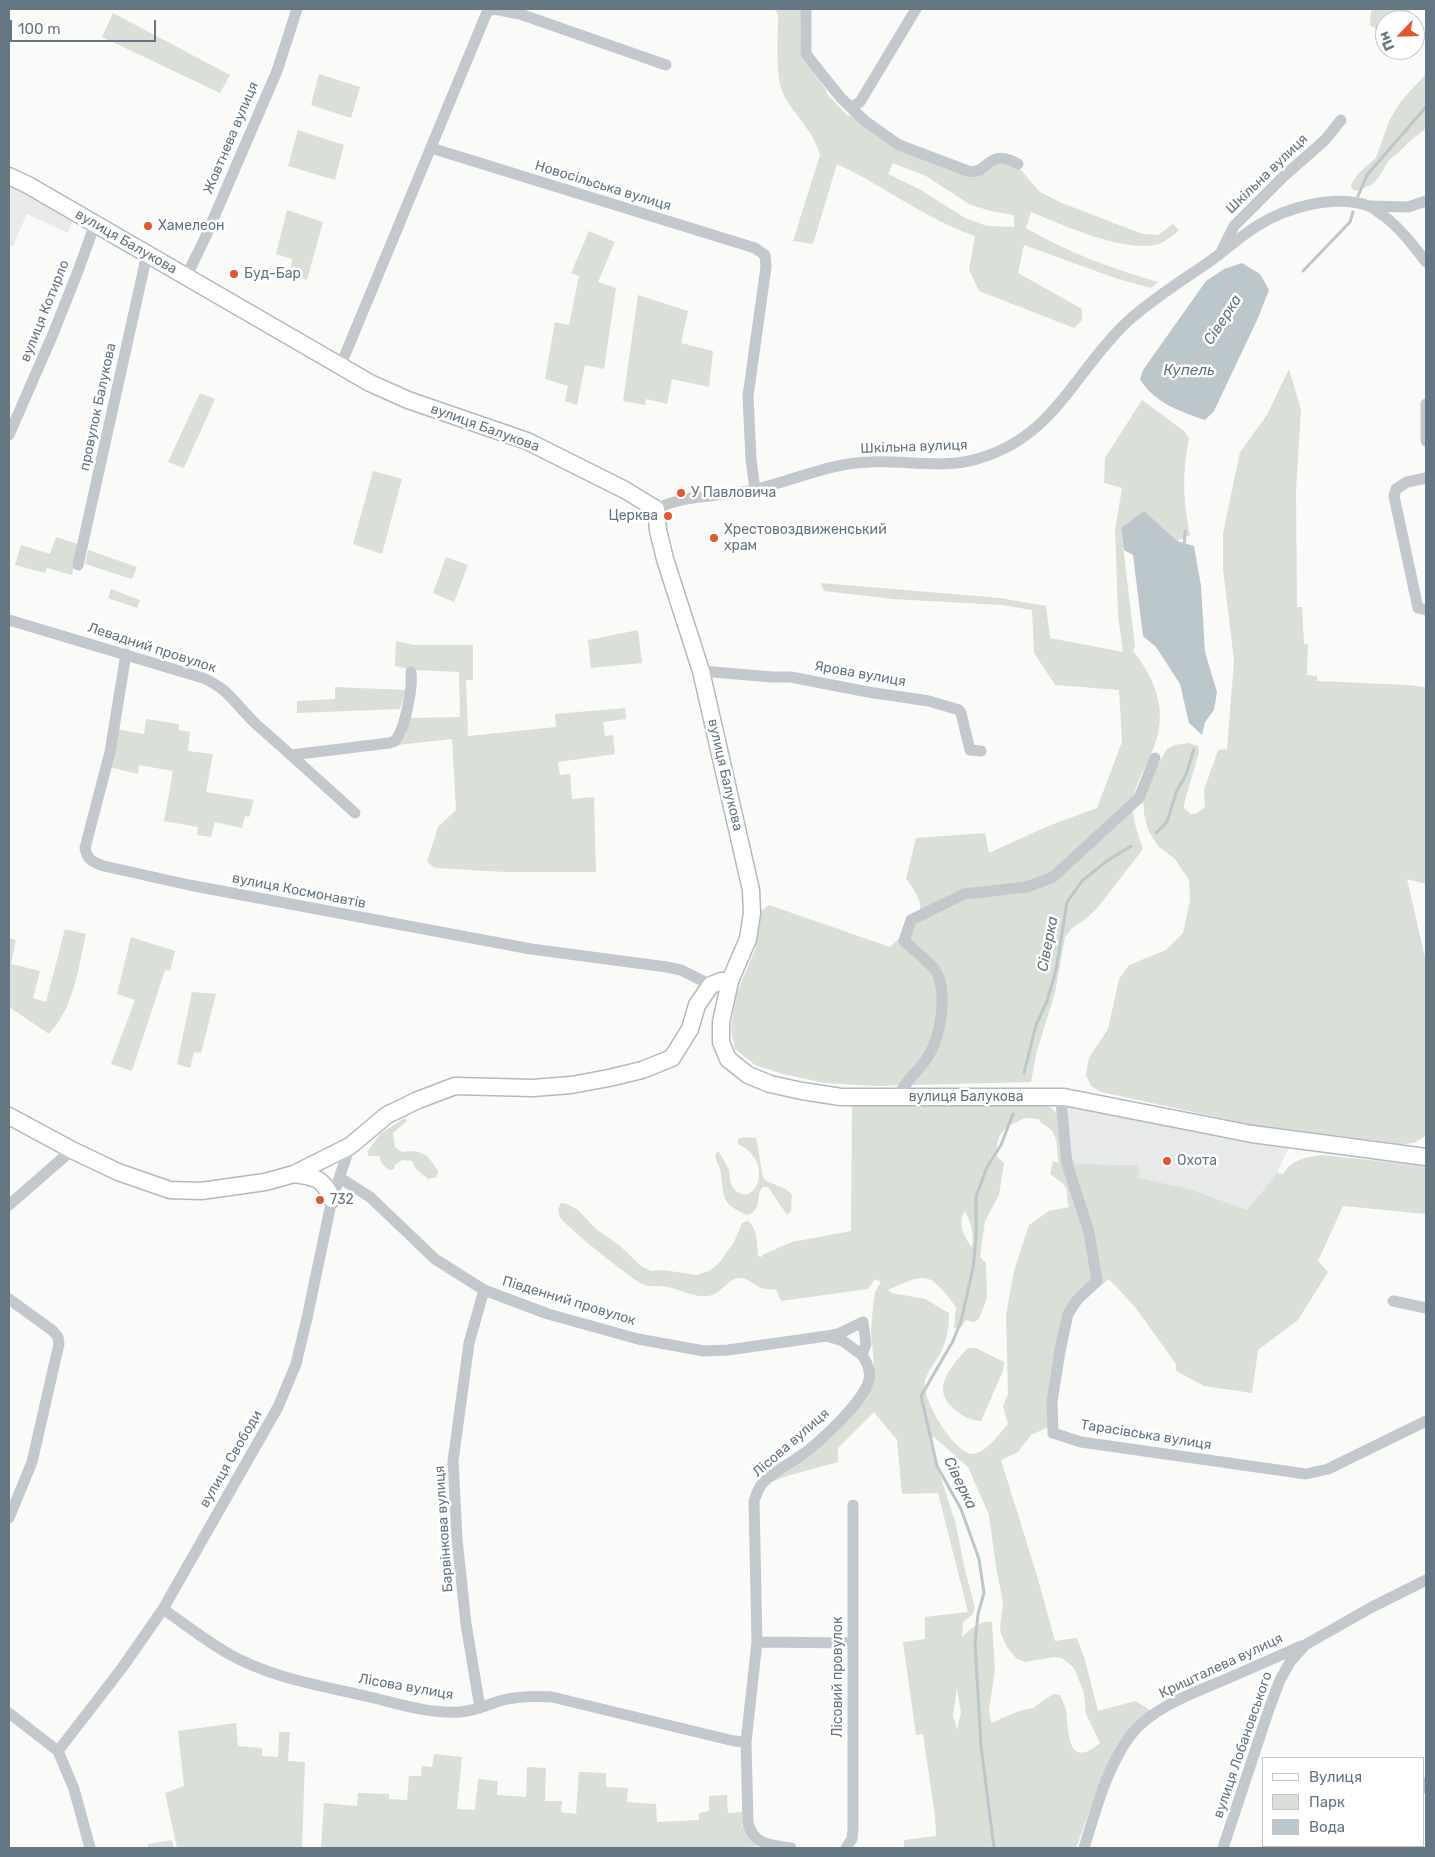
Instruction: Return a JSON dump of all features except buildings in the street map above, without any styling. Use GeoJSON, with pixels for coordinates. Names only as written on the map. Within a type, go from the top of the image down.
{"type":"FeatureCollection","features":[{"type":"Feature","properties":{"kind":"main road","name":"вулиця Балукова"},"geometry":{"type":"LineString","coordinates":[[9,176],[28,185],[340,367],[408,400],[527,440],[625,490],[656,509],[658,530],[665,559],[701,671],[751,890],[752,913],[748,939],[730,981],[721,1022],[721,1042],[728,1059],[748,1075],[770,1084],[841,1097],[1064,1097],[1252,1134],[1426,1157]]}},
{"type":"Feature","properties":{"kind":"main road"},"geometry":{"type":"LineString","coordinates":[[9,1116],[118,1172],[170,1190],[201,1191],[265,1182],[294,1174],[350,1146],[387,1115],[418,1100],[455,1086],[533,1088],[570,1084],[634,1072],[672,1058],[690,1029],[697,1005],[711,985],[721,981],[730,981]]}},
{"type":"Feature","properties":{"kind":"main road"},"geometry":{"type":"LineString","coordinates":[[294,1174],[311,1176],[319,1180],[326,1186],[332,1199]]}},
{"type":"Feature","properties":{"kind":"street","name":"Жовтнева вулиця"},"geometry":{"type":"LineString","coordinates":[[186,277],[205,238],[277,71],[297,9]]}},
{"type":"Feature","properties":{"kind":"street"},"geometry":{"type":"LineString","coordinates":[[340,367],[487,12],[494,9],[524,11],[666,65]]}},
{"type":"Feature","properties":{"kind":"street"},"geometry":{"type":"LineString","coordinates":[[806,9],[806,53],[840,98],[864,121],[899,145],[968,171],[978,171],[988,162],[1001,157],[1018,164]]}},
{"type":"Feature","properties":{"kind":"street"},"geometry":{"type":"LineString","coordinates":[[851,107],[860,102],[916,9]]}},
{"type":"Feature","properties":{"kind":"street","name":"Шкільна вулиця"},"geometry":{"type":"LineString","coordinates":[[1220,254],[1234,226],[1284,176],[1325,140],[1341,120]]}},
{"type":"Feature","properties":{"kind":"street","name":"Новосільська вулиця"},"geometry":{"type":"LineString","coordinates":[[431,148],[754,248],[765,255],[766,267],[748,396],[751,459],[755,490]]}},
{"type":"Feature","properties":{"kind":"street"},"geometry":{"type":"LineString","coordinates":[[1371,206],[1408,207],[1426,201]]}},
{"type":"Feature","properties":{"kind":"street","name":"Шкільна вулиця"},"geometry":{"type":"LineString","coordinates":[[656,509],[678,500],[755,490],[840,465],[869,462],[954,463],[977,460],[1004,449],[1026,437],[1045,421],[1091,362],[1127,322],[1155,299],[1255,227],[1274,216],[1290,210],[1334,202],[1350,202],[1371,206],[1400,228],[1426,262]]}},
{"type":"Feature","properties":{"kind":"street","name":"вулиця Котирло"},"geometry":{"type":"LineString","coordinates":[[9,435],[53,334],[94,224]]}},
{"type":"Feature","properties":{"kind":"street","name":"провулок Балукова"},"geometry":{"type":"LineString","coordinates":[[78,565],[147,254]]}},
{"type":"Feature","properties":{"kind":"street"},"geometry":{"type":"LineString","coordinates":[[1426,404],[1426,441]]}},
{"type":"Feature","properties":{"kind":"street"},"geometry":{"type":"LineString","coordinates":[[1426,478],[1408,482],[1396,489],[1394,496],[1418,608],[1426,610]]}},
{"type":"Feature","properties":{"kind":"street","name":"Левадний провулок"},"geometry":{"type":"LineString","coordinates":[[9,620],[126,654],[203,678],[216,684],[255,723],[355,813]]}},
{"type":"Feature","properties":{"kind":"street","name":"вулиця Космонавтів"},"geometry":{"type":"LineString","coordinates":[[126,654],[110,752],[85,848],[87,857],[93,862],[189,885],[531,949],[667,967],[680,970],[711,985]]}},
{"type":"Feature","properties":{"kind":"street","name":"Ярова вулиця"},"geometry":{"type":"LineString","coordinates":[[701,671],[791,677],[868,692],[929,701],[959,710],[970,750],[981,751]]}},
{"type":"Feature","properties":{"kind":"street"},"geometry":{"type":"LineString","coordinates":[[291,755],[395,741],[401,729],[412,692],[412,672]]}},
{"type":"Feature","properties":{"kind":"street"},"geometry":{"type":"LineString","coordinates":[[898,1098],[902,1087],[929,1055],[940,1026],[942,993],[937,972],[904,941],[911,920],[964,894],[1027,887],[1053,877],[1139,798],[1155,758]]}},
{"type":"Feature","properties":{"kind":"street","name":"Тарасівська вулиця"},"geometry":{"type":"LineString","coordinates":[[1064,1097],[1061,1102],[1068,1164],[1089,1232],[1097,1281],[1077,1300],[1068,1314],[1052,1402],[1053,1433],[1081,1442],[1306,1474],[1328,1469],[1426,1421]]}},
{"type":"Feature","properties":{"kind":"street","name":"вулиця Свободи"},"geometry":{"type":"LineString","coordinates":[[58,1751],[122,1668],[163,1609],[278,1407],[296,1364],[332,1199],[350,1146]]}},
{"type":"Feature","properties":{"kind":"street"},"geometry":{"type":"LineString","coordinates":[[9,1205],[72,1150]]}},
{"type":"Feature","properties":{"kind":"street","name":"Південний провулок"},"geometry":{"type":"LineString","coordinates":[[340,1178],[370,1197],[435,1259],[484,1290],[548,1314],[638,1339],[704,1351],[728,1350],[838,1334],[863,1322],[866,1344],[862,1355]]}},
{"type":"Feature","properties":{"kind":"street","name":"Барвінкова вулиця"},"geometry":{"type":"LineString","coordinates":[[480,1708],[466,1624],[457,1539],[453,1461],[469,1343],[484,1290]]}},
{"type":"Feature","properties":{"kind":"street"},"geometry":{"type":"LineString","coordinates":[[9,1299],[53,1331],[58,1337],[59,1344],[32,1462],[9,1518]]}},
{"type":"Feature","properties":{"kind":"street"},"geometry":{"type":"LineString","coordinates":[[1393,1301],[1426,1308]]}},
{"type":"Feature","properties":{"kind":"street"},"geometry":{"type":"LineString","coordinates":[[827,1336],[844,1341],[862,1355]]}},
{"type":"Feature","properties":{"kind":"street","name":"Лісова вулиця"},"geometry":{"type":"LineString","coordinates":[[791,1848],[763,1842],[754,1838],[748,1823],[746,1742],[757,1642],[754,1501],[762,1484],[784,1466],[798,1458],[834,1428],[855,1403],[869,1380],[868,1365],[862,1355]]}},
{"type":"Feature","properties":{"kind":"street","name":"Лісовий провулок"},"geometry":{"type":"LineString","coordinates":[[846,1848],[852,1839],[853,1829],[852,1505]]}},
{"type":"Feature","properties":{"kind":"street","name":"вулиця Лобановського"},"geometry":{"type":"LineString","coordinates":[[1223,1848],[1280,1680],[1290,1662],[1305,1645],[1372,1607],[1426,1580]]}},
{"type":"Feature","properties":{"kind":"street","name":"Лісова вулиця"},"geometry":{"type":"LineString","coordinates":[[163,1609],[229,1654],[263,1670],[289,1678],[438,1712],[459,1712],[480,1708],[503,1700],[530,1696],[552,1697],[734,1741],[746,1742]]}},
{"type":"Feature","properties":{"kind":"street"},"geometry":{"type":"LineString","coordinates":[[757,1642],[853,1643]]}},
{"type":"Feature","properties":{"kind":"street","name":"Кришталева вулиця"},"geometry":{"type":"LineString","coordinates":[[1084,1848],[1102,1791],[1114,1764],[1131,1735],[1148,1719],[1185,1697],[1305,1645]]}},
{"type":"Feature","properties":{"kind":"street"},"geometry":{"type":"LineString","coordinates":[[9,1713],[58,1751],[74,1789],[90,1848]]}},
{"type":"Feature","properties":{"kind":"shaded area"},"geometry":{"type":"Polygon","coordinates":[[[9,180],[73,220],[68,233],[27,214],[13,246],[9,245],[9,180]]]}},
{"type":"Feature","properties":{"kind":"shaded area"},"geometry":{"type":"Polygon","coordinates":[[[1065,1103],[1289,1147],[1277,1173],[1247,1210],[1190,1189],[1139,1178],[1138,1165],[1076,1164],[1072,1159],[1065,1103]]]}},
{"type":"Feature","properties":{"kind":"green space"},"geometry":{"type":"Polygon","coordinates":[[[774,9],[801,9],[803,57],[826,90],[826,93],[848,116],[853,115],[967,173],[996,161],[1019,168],[1040,192],[1062,203],[1144,234],[1158,235],[1173,224],[1179,230],[1163,242],[1148,246],[1132,245],[1096,237],[1031,212],[1026,228],[1090,259],[1158,282],[1151,288],[1118,279],[1024,245],[1018,273],[1082,309],[1082,320],[1074,328],[979,291],[969,270],[975,236],[939,221],[837,164],[813,244],[793,241],[820,155],[812,135],[787,101],[780,84],[778,14],[774,9]],[[893,163],[888,174],[919,189],[965,218],[987,226],[1014,227],[1014,215],[990,211],[969,204],[926,176],[893,163]]]}},
{"type":"Feature","properties":{"kind":"green space"},"geometry":{"type":"Polygon","coordinates":[[[1374,9],[1409,10],[1375,10],[1375,28],[1370,25],[1371,11],[1374,9]]]}},
{"type":"Feature","properties":{"kind":"green space"},"geometry":{"type":"Polygon","coordinates":[[[113,13],[230,75],[220,93],[102,37],[113,13]]]}},
{"type":"Feature","properties":{"kind":"green space"},"geometry":{"type":"Polygon","coordinates":[[[319,74],[360,87],[351,118],[311,105],[319,74]]]}},
{"type":"Feature","properties":{"kind":"green space"},"geometry":{"type":"Polygon","coordinates":[[[1426,74],[1426,128],[1389,160],[1373,184],[1356,191],[1352,189],[1351,184],[1359,173],[1376,158],[1389,121],[1401,101],[1426,74]]]}},
{"type":"Feature","properties":{"kind":"green space"},"geometry":{"type":"Polygon","coordinates":[[[298,130],[344,145],[335,180],[288,166],[298,130]]]}},
{"type":"Feature","properties":{"kind":"green space"},"geometry":{"type":"Polygon","coordinates":[[[287,210],[323,222],[307,280],[290,274],[292,259],[276,254],[287,210]]]}},
{"type":"Feature","properties":{"kind":"green space"},"geometry":{"type":"Polygon","coordinates":[[[589,231],[615,242],[598,282],[616,288],[604,369],[585,365],[577,405],[565,401],[568,386],[545,379],[555,322],[569,325],[579,276],[571,273],[589,231]]]}},
{"type":"Feature","properties":{"kind":"green space"},"geometry":{"type":"Polygon","coordinates":[[[638,295],[688,311],[681,343],[713,351],[709,387],[672,379],[667,404],[646,399],[645,405],[623,401],[638,295]]]}},
{"type":"Feature","properties":{"kind":"green space"},"geometry":{"type":"Polygon","coordinates":[[[1289,369],[1301,410],[1296,491],[1297,607],[1302,607],[1304,644],[1308,644],[1307,675],[1317,676],[1317,681],[1426,687],[1426,884],[1407,879],[1426,962],[1426,1135],[1418,1141],[1408,1144],[1253,1125],[1101,1092],[1091,1086],[1086,1075],[1089,1058],[1108,1029],[1119,979],[1129,965],[1166,950],[1183,933],[1190,900],[1189,880],[1175,859],[1158,846],[1148,830],[1144,814],[1143,797],[1167,749],[1175,745],[1188,743],[1198,746],[1199,752],[1184,808],[1191,814],[1197,813],[1205,807],[1204,790],[1218,750],[1227,749],[1234,661],[1223,568],[1223,533],[1240,452],[1267,415],[1289,369]]]}},
{"type":"Feature","properties":{"kind":"green space"},"geometry":{"type":"Polygon","coordinates":[[[200,393],[215,399],[184,468],[168,462],[200,393]]]}},
{"type":"Feature","properties":{"kind":"green space"},"geometry":{"type":"Polygon","coordinates":[[[1142,400],[1184,431],[1189,438],[1184,486],[1190,535],[1177,541],[1144,512],[1121,528],[1135,647],[1133,651],[1148,673],[1160,708],[1158,734],[1133,800],[1134,819],[1143,849],[1099,906],[1086,919],[1072,928],[1065,937],[1055,993],[1036,1054],[1031,1082],[875,1086],[825,1083],[783,1074],[755,1065],[735,1049],[731,1030],[735,997],[755,950],[760,912],[769,905],[890,947],[914,923],[920,909],[919,900],[906,879],[916,838],[985,833],[989,853],[1048,826],[1097,808],[1122,742],[1119,690],[1055,685],[1034,653],[1032,610],[1002,605],[893,599],[824,591],[821,583],[1000,598],[1046,606],[1050,638],[1123,652],[1118,616],[1115,530],[1122,488],[1104,483],[1105,458],[1142,400]]]}},
{"type":"Feature","properties":{"kind":"green space"},"geometry":{"type":"Polygon","coordinates":[[[373,471],[402,479],[382,554],[353,544],[373,471]]]}},
{"type":"Feature","properties":{"kind":"green space"},"geometry":{"type":"Polygon","coordinates":[[[56,537],[78,544],[72,575],[47,568],[45,573],[15,565],[21,545],[50,554],[56,537]]]}},
{"type":"Feature","properties":{"kind":"green space"},"geometry":{"type":"Polygon","coordinates":[[[88,550],[137,567],[132,579],[85,564],[88,550]]]}},
{"type":"Feature","properties":{"kind":"green space"},"geometry":{"type":"Polygon","coordinates":[[[446,557],[468,565],[454,602],[433,593],[446,557]]]}},
{"type":"Feature","properties":{"kind":"green space"},"geometry":{"type":"Polygon","coordinates":[[[111,589],[140,600],[137,608],[108,598],[111,589]]]}},
{"type":"Feature","properties":{"kind":"green space"},"geometry":{"type":"Polygon","coordinates":[[[638,630],[642,663],[591,668],[588,640],[638,630]]]}},
{"type":"Feature","properties":{"kind":"green space"},"geometry":{"type":"Polygon","coordinates":[[[396,641],[414,645],[473,645],[473,680],[466,680],[468,736],[556,727],[555,714],[625,708],[626,719],[603,722],[605,736],[613,735],[615,754],[558,762],[560,775],[570,774],[572,799],[594,797],[596,872],[504,872],[435,868],[427,862],[438,827],[456,810],[452,739],[397,745],[404,738],[410,718],[460,717],[459,672],[415,670],[395,666],[396,641]]]}},
{"type":"Feature","properties":{"kind":"green space"},"geometry":{"type":"Polygon","coordinates":[[[335,687],[406,690],[400,709],[297,713],[297,701],[335,699],[335,687]]]}},
{"type":"Feature","properties":{"kind":"green space"},"geometry":{"type":"Polygon","coordinates":[[[146,719],[179,724],[179,730],[190,732],[188,751],[213,754],[206,792],[254,800],[249,817],[245,816],[242,828],[215,822],[211,837],[197,835],[198,827],[164,821],[173,771],[139,765],[138,774],[110,767],[116,729],[144,734],[146,719]]]}},
{"type":"Feature","properties":{"kind":"green space"},"geometry":{"type":"Polygon","coordinates":[[[65,929],[86,934],[70,1000],[49,1034],[9,1007],[9,938],[16,940],[11,964],[40,971],[33,998],[46,1002],[65,929]]]}},
{"type":"Feature","properties":{"kind":"green space"},"geometry":{"type":"Polygon","coordinates":[[[131,937],[175,951],[170,971],[165,970],[132,1071],[111,1064],[135,1000],[117,994],[131,937]]]}},
{"type":"Feature","properties":{"kind":"green space"},"geometry":{"type":"Polygon","coordinates":[[[192,992],[216,994],[201,1053],[194,1052],[190,1068],[177,1064],[192,992]]]}},
{"type":"Feature","properties":{"kind":"green space"},"geometry":{"type":"Polygon","coordinates":[[[852,1103],[876,1105],[1047,1106],[1057,1114],[1061,1128],[1064,1159],[1072,1159],[1076,1164],[1139,1165],[1139,1178],[1190,1189],[1247,1210],[1277,1173],[1283,1174],[1295,1162],[1305,1158],[1323,1155],[1426,1166],[1426,1214],[1343,1206],[1318,1261],[1328,1272],[1298,1320],[1258,1350],[1252,1393],[1204,1386],[1176,1371],[1176,1364],[1135,1307],[1109,1279],[1085,1299],[1073,1313],[1058,1395],[1055,1424],[1031,1435],[1018,1452],[1001,1460],[1055,1641],[1077,1638],[1085,1660],[1098,1711],[1135,1701],[1152,1711],[1099,1785],[1076,1848],[904,1848],[904,1840],[936,1836],[935,1816],[923,1734],[916,1735],[903,1642],[925,1639],[925,1617],[968,1612],[938,1493],[902,1494],[897,1440],[874,1412],[838,1448],[838,1462],[787,1476],[764,1485],[840,1428],[874,1366],[871,1331],[873,1306],[875,1292],[881,1282],[875,1279],[868,1289],[781,1301],[776,1289],[763,1289],[748,1280],[740,1278],[732,1281],[713,1295],[708,1296],[698,1296],[667,1287],[646,1285],[623,1271],[574,1231],[560,1217],[558,1209],[561,1203],[578,1210],[597,1230],[619,1245],[641,1266],[651,1271],[663,1270],[696,1275],[709,1271],[719,1263],[734,1242],[742,1223],[748,1221],[754,1228],[758,1256],[762,1257],[762,1255],[792,1242],[851,1231],[852,1103]],[[1025,1118],[1006,1128],[999,1136],[997,1157],[1004,1163],[999,1195],[985,1221],[980,1257],[986,1263],[987,1298],[979,1319],[974,1322],[966,1320],[960,1328],[954,1328],[956,1307],[940,1287],[927,1279],[912,1280],[888,1290],[892,1293],[925,1299],[949,1313],[948,1329],[944,1344],[927,1374],[925,1389],[940,1424],[957,1445],[966,1452],[973,1454],[988,1446],[1008,1424],[1003,1406],[1008,1394],[1006,1315],[1014,1271],[1029,1225],[1049,1211],[1069,1207],[1066,1188],[1050,1174],[1053,1161],[1059,1163],[1054,1133],[1038,1119],[1025,1118]],[[965,1211],[962,1229],[972,1247],[973,1238],[965,1211]],[[934,1437],[929,1440],[956,1525],[975,1608],[973,1614],[963,1622],[962,1637],[972,1628],[983,1622],[992,1622],[995,1670],[989,1710],[991,1723],[1019,1711],[1033,1708],[1053,1694],[1060,1695],[1066,1710],[1069,1737],[1072,1745],[1076,1751],[1081,1753],[1089,1751],[1100,1743],[1086,1714],[1084,1693],[1074,1668],[1062,1658],[1055,1657],[1025,1662],[1016,1658],[1007,1647],[1000,1627],[1003,1602],[989,1515],[968,1467],[934,1437]],[[957,1688],[953,1715],[957,1730],[961,1713],[957,1688]]]}},
{"type":"Feature","properties":{"kind":"green space"},"geometry":{"type":"Polygon","coordinates":[[[405,1118],[407,1121],[393,1133],[395,1147],[402,1152],[415,1151],[424,1154],[431,1160],[438,1171],[437,1177],[428,1179],[416,1169],[412,1161],[402,1160],[395,1165],[394,1169],[389,1170],[382,1164],[379,1156],[369,1156],[367,1152],[380,1134],[405,1118]]]}},
{"type":"Feature","properties":{"kind":"green space"},"geometry":{"type":"Polygon","coordinates":[[[756,1138],[764,1179],[786,1189],[792,1195],[791,1211],[787,1215],[768,1187],[763,1187],[760,1191],[755,1210],[747,1215],[733,1207],[726,1200],[715,1155],[718,1151],[726,1164],[734,1189],[742,1194],[749,1194],[758,1182],[757,1162],[750,1152],[738,1144],[738,1139],[756,1138]]]}},
{"type":"Feature","properties":{"kind":"green space"},"geometry":{"type":"Polygon","coordinates":[[[968,1348],[976,1348],[1004,1362],[1003,1371],[981,1421],[969,1419],[959,1413],[946,1400],[943,1393],[943,1385],[950,1369],[968,1348]]]}},
{"type":"Feature","properties":{"kind":"green space"},"geometry":{"type":"Polygon","coordinates":[[[236,1723],[238,1746],[262,1748],[262,1756],[278,1757],[279,1732],[290,1732],[288,1761],[305,1762],[302,1848],[177,1848],[165,1793],[184,1786],[178,1731],[236,1723]]]}},
{"type":"Feature","properties":{"kind":"green space"},"geometry":{"type":"Polygon","coordinates":[[[434,1754],[462,1757],[457,1809],[475,1810],[478,1779],[498,1781],[497,1795],[526,1797],[527,1767],[546,1768],[545,1801],[562,1801],[561,1812],[576,1814],[579,1772],[606,1773],[606,1787],[628,1788],[627,1802],[656,1804],[657,1822],[699,1820],[699,1813],[709,1811],[709,1796],[727,1795],[728,1813],[742,1812],[742,1826],[746,1826],[757,1848],[321,1848],[324,1803],[357,1806],[358,1793],[389,1794],[389,1799],[407,1800],[409,1776],[421,1776],[422,1766],[432,1767],[434,1754]]]}},
{"type":"Feature","properties":{"kind":"green space"},"geometry":{"type":"Polygon","coordinates":[[[172,1840],[174,1848],[148,1848],[148,1844],[172,1840]]]}},
{"type":"Feature","properties":{"kind":"water","name":"Купель"},"geometry":{"type":"Polygon","coordinates":[[[1242,263],[1260,274],[1269,290],[1258,318],[1214,411],[1205,420],[1177,410],[1160,400],[1152,394],[1140,379],[1143,370],[1206,281],[1224,269],[1242,263]]]}},
{"type":"Feature","properties":{"kind":"water"},"geometry":{"type":"Polygon","coordinates":[[[1144,511],[1177,541],[1194,546],[1201,586],[1205,652],[1217,692],[1214,710],[1205,722],[1202,735],[1189,723],[1180,684],[1156,647],[1143,636],[1133,555],[1124,550],[1121,528],[1144,511]]]}},
{"type":"Feature","properties":{"kind":"waterway","name":"Сіверка"},"geometry":{"type":"LineString","coordinates":[[1358,196],[1367,175],[1426,107]]}},
{"type":"Feature","properties":{"kind":"waterway","name":"Сіверка"},"geometry":{"type":"LineString","coordinates":[[1303,271],[1350,222],[1353,212]]}},
{"type":"Feature","properties":{"kind":"waterway","name":"Сіверка"},"geometry":{"type":"LineString","coordinates":[[1184,546],[1185,531]]}},
{"type":"Feature","properties":{"kind":"waterway","name":"Сіверка"},"geometry":{"type":"LineString","coordinates":[[1156,833],[1167,822],[1177,790],[1186,775],[1194,749]]}},
{"type":"Feature","properties":{"kind":"waterway","name":"Сіверка"},"geometry":{"type":"LineString","coordinates":[[1024,1073],[1036,1025],[1047,1001],[1056,970],[1067,902],[1082,881],[1107,861],[1131,846]]}},
{"type":"Feature","properties":{"kind":"waterway","name":"Сіверка"},"geometry":{"type":"LineString","coordinates":[[994,1848],[981,1746],[975,1643],[978,1614],[984,1593],[979,1559],[961,1509],[937,1466],[921,1396],[953,1341],[961,1321],[973,1268],[976,1239],[976,1197],[987,1167],[1001,1145],[1013,1114]]}},
{"type":"Feature","properties":{"kind":"place","name":"Хамелеон"},"geometry":{"type":"Point","coordinates":[148,226]}},
{"type":"Feature","properties":{"kind":"place","name":"Буд-Бар"},"geometry":{"type":"Point","coordinates":[234,274]}},
{"type":"Feature","properties":{"kind":"place","name":"У Павловича"},"geometry":{"type":"Point","coordinates":[681,493]}},
{"type":"Feature","properties":{"kind":"place","name":"Церква"},"geometry":{"type":"Point","coordinates":[668,516]}},
{"type":"Feature","properties":{"kind":"place","name":"Хрестовоздвиженський храм"},"geometry":{"type":"Point","coordinates":[714,538]}},
{"type":"Feature","properties":{"kind":"place","name":"Охота"},"geometry":{"type":"Point","coordinates":[1167,1161]}},
{"type":"Feature","properties":{"kind":"place","name":"732"},"geometry":{"type":"Point","coordinates":[320,1200]}}]}
